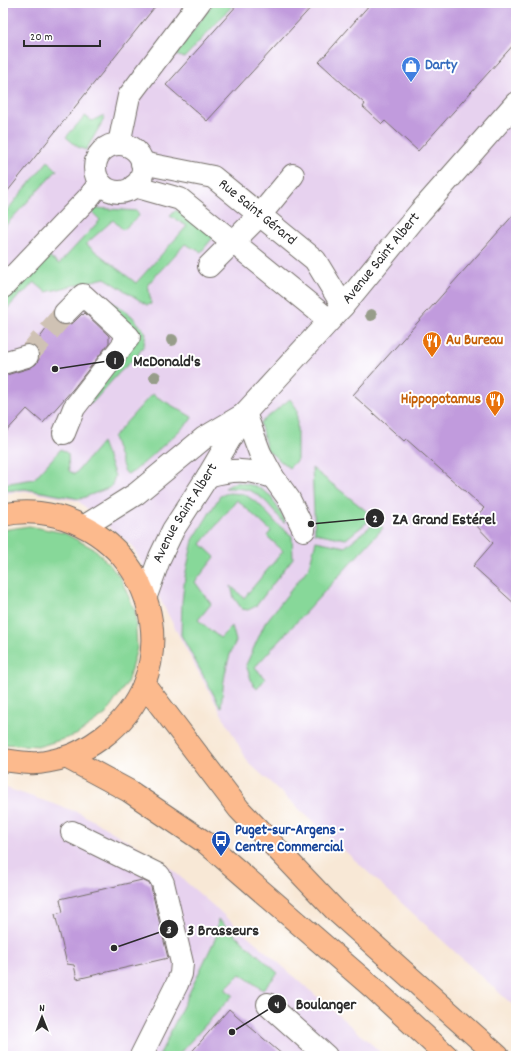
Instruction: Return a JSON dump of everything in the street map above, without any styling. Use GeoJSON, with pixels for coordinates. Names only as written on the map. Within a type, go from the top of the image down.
{"type":"FeatureCollection","features":[{"type":"Feature","properties":{"kind":"main road"},"geometry":{"type":"LineString","coordinates":[[3,515],[28,512],[47,514],[85,526],[105,539],[122,556],[136,575],[146,596],[151,618],[153,640],[150,662],[144,684],[131,708],[114,729],[91,746],[66,757],[32,764],[3,760]]}},
{"type":"Feature","properties":{"kind":"main road"},"geometry":{"type":"LineString","coordinates":[[144,684],[239,809],[336,911],[498,1056]]}},
{"type":"Feature","properties":{"kind":"main road"},"geometry":{"type":"LineString","coordinates":[[66,757],[129,791],[206,843],[374,988],[447,1056]]}},
{"type":"Feature","properties":{"kind":"lane"},"geometry":{"type":"LineString","coordinates":[[119,144],[129,96],[199,3]]}},
{"type":"Feature","properties":{"kind":"lane","name":"Avenue Saint Albert"},"geometry":{"type":"LineString","coordinates":[[146,596],[168,539],[208,476],[245,413],[336,313],[420,212],[516,103]]}},
{"type":"Feature","properties":{"kind":"lane"},"geometry":{"type":"LineString","coordinates":[[119,144],[134,150],[142,163],[141,176],[138,182],[127,190],[120,192],[105,188],[96,176],[95,168],[99,154],[112,145],[119,144]]}},
{"type":"Feature","properties":{"kind":"lane","name":"Rue Saint Gérard"},"geometry":{"type":"LineString","coordinates":[[142,163],[213,177],[315,260],[336,313]]}},
{"type":"Feature","properties":{"kind":"lane"},"geometry":{"type":"LineString","coordinates":[[209,266],[260,215],[293,175]]}},
{"type":"Feature","properties":{"kind":"lane"},"geometry":{"type":"LineString","coordinates":[[3,287],[90,197],[100,183]]}},
{"type":"Feature","properties":{"kind":"lane"},"geometry":{"type":"LineString","coordinates":[[134,186],[180,199],[233,243],[336,313]]}},
{"type":"Feature","properties":{"kind":"lane"},"geometry":{"type":"LineString","coordinates":[[64,433],[74,408],[129,337],[83,295],[65,313]]}},
{"type":"Feature","properties":{"kind":"lane"},"geometry":{"type":"LineString","coordinates":[[3,363],[27,356]]}},
{"type":"Feature","properties":{"kind":"lane"},"geometry":{"type":"LineString","coordinates":[[245,413],[260,453],[273,477],[289,499],[304,530]]}},
{"type":"Feature","properties":{"kind":"lane","name":"Avenue Saint Albert"},"geometry":{"type":"LineString","coordinates":[[85,526],[136,494],[204,438],[245,413]]}},
{"type":"Feature","properties":{"kind":"lane"},"geometry":{"type":"LineString","coordinates":[[208,476],[225,471],[237,470],[250,471],[273,477]]}},
{"type":"Feature","properties":{"kind":"lane"},"geometry":{"type":"LineString","coordinates":[[72,832],[159,875],[163,883],[182,963],[181,974],[141,1056]]}},
{"type":"Feature","properties":{"kind":"lane"},"geometry":{"type":"LineString","coordinates":[[268,1004],[326,1056]]}},
{"type":"Feature","properties":{"kind":"shaded area"},"geometry":{"type":"Polygon","coordinates":[[[3,3],[516,3],[516,1008],[248,762],[189,655],[133,547],[78,501],[25,491],[3,494],[3,3]]]}},
{"type":"Feature","properties":{"kind":"shaded area"},"geometry":{"type":"Polygon","coordinates":[[[3,787],[80,813],[162,861],[385,1056],[3,1056],[3,787]]]}},
{"type":"Feature","properties":{"kind":"green space"},"geometry":{"type":"Polygon","coordinates":[[[213,3],[235,3],[184,58],[176,55],[213,3]]]}},
{"type":"Feature","properties":{"kind":"green space"},"geometry":{"type":"Polygon","coordinates":[[[104,115],[104,119],[86,150],[78,147],[66,137],[85,116],[92,121],[104,115]]]}},
{"type":"Feature","properties":{"kind":"green space"},"geometry":{"type":"Polygon","coordinates":[[[48,161],[57,170],[3,228],[3,215],[48,161]]]}},
{"type":"Feature","properties":{"kind":"green space"},"geometry":{"type":"Polygon","coordinates":[[[95,208],[137,211],[139,216],[123,230],[113,220],[86,244],[136,283],[187,226],[170,216],[176,210],[216,234],[201,252],[185,244],[148,284],[151,304],[147,305],[105,278],[46,292],[34,282],[3,313],[3,300],[30,267],[47,255],[59,264],[100,220],[92,212],[95,208]]]}},
{"type":"Feature","properties":{"kind":"green space"},"geometry":{"type":"Polygon","coordinates":[[[96,291],[132,316],[146,333],[144,345],[137,356],[119,373],[92,403],[87,402],[132,343],[91,295],[96,291]]]}},
{"type":"Feature","properties":{"kind":"green space"},"geometry":{"type":"Polygon","coordinates":[[[152,394],[192,417],[190,421],[145,462],[133,472],[127,474],[124,470],[113,437],[152,394]]]}},
{"type":"Feature","properties":{"kind":"green space"},"geometry":{"type":"Polygon","coordinates":[[[290,399],[297,409],[297,460],[289,468],[267,450],[260,423],[290,399]]]}},
{"type":"Feature","properties":{"kind":"green space"},"geometry":{"type":"Polygon","coordinates":[[[102,442],[115,476],[111,487],[80,499],[25,489],[3,491],[3,484],[34,479],[61,449],[68,454],[69,471],[75,474],[102,442]]]}},
{"type":"Feature","properties":{"kind":"green space"},"geometry":{"type":"Polygon","coordinates":[[[312,468],[374,517],[346,539],[315,533],[312,468]]]}},
{"type":"Feature","properties":{"kind":"green space"},"geometry":{"type":"Polygon","coordinates":[[[236,482],[256,486],[271,496],[285,521],[284,523],[271,507],[256,494],[244,489],[225,488],[236,482]]]}},
{"type":"Feature","properties":{"kind":"green space"},"geometry":{"type":"Polygon","coordinates":[[[228,493],[244,494],[259,504],[277,524],[292,536],[293,558],[256,606],[248,610],[242,609],[234,598],[231,586],[244,598],[283,551],[267,536],[271,531],[237,500],[201,544],[215,557],[195,582],[211,604],[198,620],[220,638],[232,626],[236,641],[227,665],[221,708],[181,635],[182,602],[185,576],[193,540],[220,496],[228,493]]]}},
{"type":"Feature","properties":{"kind":"green space"},"geometry":{"type":"Polygon","coordinates":[[[377,521],[383,528],[255,667],[265,679],[257,689],[253,685],[246,665],[265,623],[309,567],[316,541],[345,547],[377,521]]]}},
{"type":"Feature","properties":{"kind":"green space"},"geometry":{"type":"Polygon","coordinates":[[[29,526],[64,533],[96,550],[120,577],[135,611],[137,648],[127,683],[106,714],[76,735],[41,746],[3,744],[3,530],[29,526]]]}},
{"type":"Feature","properties":{"kind":"green space"},"geometry":{"type":"Polygon","coordinates":[[[218,919],[278,973],[263,990],[240,974],[225,989],[233,995],[177,1056],[159,1056],[216,937],[218,919]]]}},
{"type":"Feature","properties":{"kind":"building"},"geometry":{"type":"Polygon","coordinates":[[[3,3],[158,3],[3,197],[3,3]]]}},
{"type":"Feature","properties":{"kind":"building"},"geometry":{"type":"Polygon","coordinates":[[[239,3],[315,3],[207,121],[166,85],[239,3]]]}},
{"type":"Feature","properties":{"kind":"building","name":"Darty"},"geometry":{"type":"Polygon","coordinates":[[[371,3],[516,3],[516,42],[418,151],[385,121],[382,124],[363,107],[365,104],[319,62],[371,3]]]}},
{"type":"Feature","properties":{"kind":"building"},"geometry":{"type":"Polygon","coordinates":[[[516,212],[516,605],[473,566],[493,543],[472,521],[484,508],[406,439],[404,441],[353,395],[516,212]]]}},
{"type":"Feature","properties":{"kind":"building"},"geometry":{"type":"Polygon","coordinates":[[[85,313],[109,336],[109,343],[73,389],[43,423],[27,409],[3,435],[3,376],[30,368],[36,364],[39,359],[39,353],[34,346],[54,318],[56,322],[61,325],[68,325],[85,313]]]}},
{"type":"Feature","properties":{"kind":"building"},"geometry":{"type":"Polygon","coordinates":[[[142,880],[150,884],[151,887],[168,958],[77,979],[74,965],[67,964],[55,914],[63,912],[60,899],[142,880]]]}},
{"type":"Feature","properties":{"kind":"building"},"geometry":{"type":"Polygon","coordinates":[[[229,1009],[284,1056],[188,1056],[229,1009]]]}},
{"type":"Feature","properties":{"kind":"tunnel"},"geometry":{"type":"LineString","coordinates":[[27,356],[65,313]]}},
{"type":"Feature","properties":{"kind":"place","name":"Darty"},"geometry":{"type":"Point","coordinates":[411,83]}},
{"type":"Feature","properties":{"kind":"place","name":"Au Bureau"},"geometry":{"type":"Point","coordinates":[432,358]}},
{"type":"Feature","properties":{"kind":"place","name":"McDonald's"},"geometry":{"type":"Point","coordinates":[55,369]}},
{"type":"Feature","properties":{"kind":"place","name":"Hippopotamus"},"geometry":{"type":"Point","coordinates":[495,417]}},
{"type":"Feature","properties":{"kind":"place","name":"ZA Grand Estérel"},"geometry":{"type":"Point","coordinates":[311,524]}},
{"type":"Feature","properties":{"kind":"place","name":"Puget-sur-Argens - Centre Commercial"},"geometry":{"type":"Point","coordinates":[221,857]}},
{"type":"Feature","properties":{"kind":"place","name":"3 Brasseurs"},"geometry":{"type":"Point","coordinates":[114,948]}},
{"type":"Feature","properties":{"kind":"place","name":"Boulanger"},"geometry":{"type":"Point","coordinates":[232,1032]}}]}
